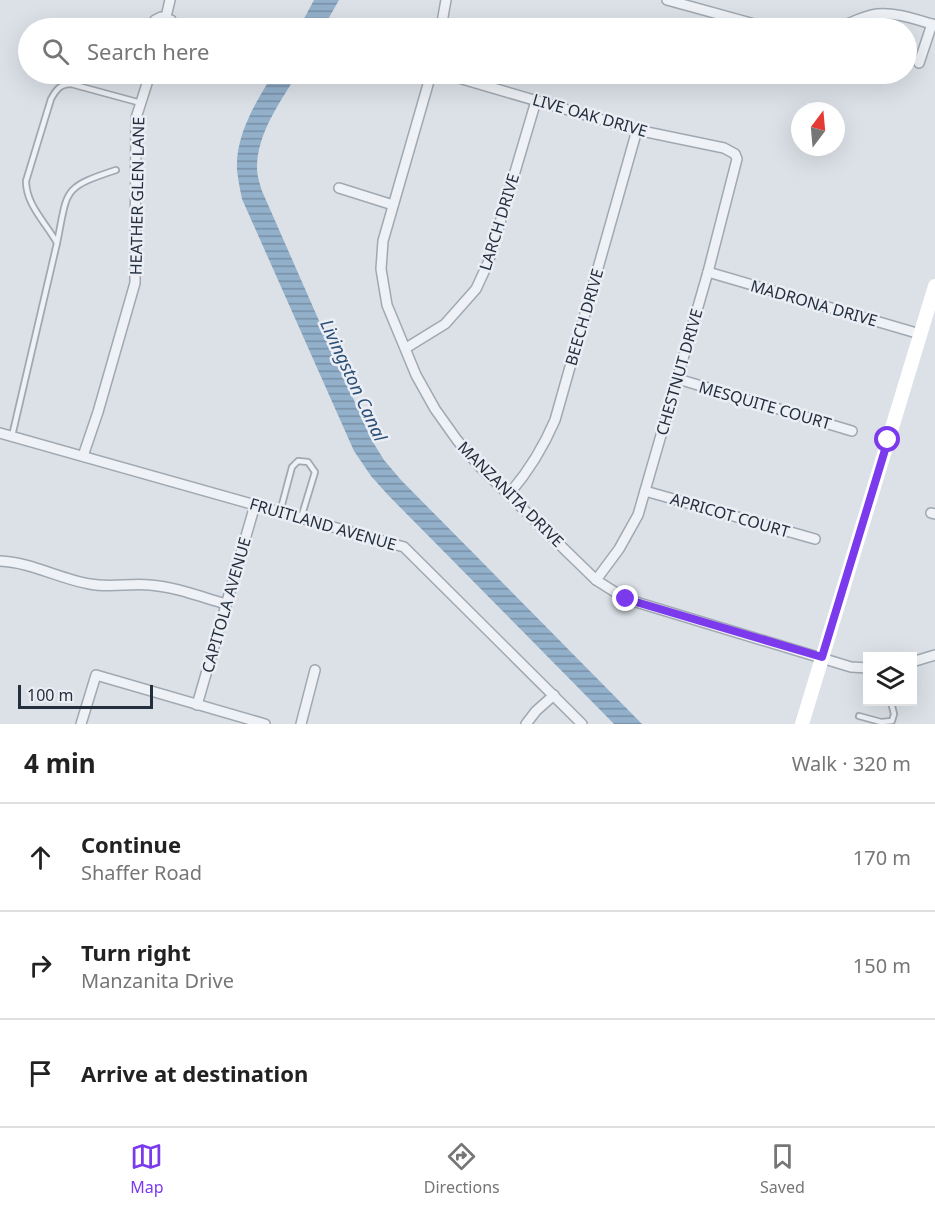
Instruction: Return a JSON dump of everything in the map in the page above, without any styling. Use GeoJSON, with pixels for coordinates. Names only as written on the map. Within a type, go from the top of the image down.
{"type":"FeatureCollection","features":[{"type":"Feature","properties":{"kind":"main road"},"geometry":{"type":"LineString","coordinates":[[802,724],[935,286]]}},
{"type":"Feature","properties":{"kind":"street"},"geometry":{"type":"LineString","coordinates":[[162,18],[166,17],[170,0]]}},
{"type":"Feature","properties":{"kind":"street"},"geometry":{"type":"LineString","coordinates":[[443,18],[446,0]]}},
{"type":"Feature","properties":{"kind":"street"},"geometry":{"type":"LineString","coordinates":[[667,0],[689,3],[737,18]]}},
{"type":"Feature","properties":{"kind":"street"},"geometry":{"type":"LineString","coordinates":[[860,18],[878,14],[907,18]]}},
{"type":"Feature","properties":{"kind":"street"},"geometry":{"type":"LineString","coordinates":[[917,21],[934,25],[919,63]]}},
{"type":"Feature","properties":{"kind":"street","name":"HEATHER GLEN LANE"},"geometry":{"type":"LineString","coordinates":[[83,456],[135,284],[136,118],[147,84]]}},
{"type":"Feature","properties":{"kind":"street","name":"MANZANITA DRIVE"},"geometry":{"type":"LineString","coordinates":[[428,84],[383,242],[381,269],[387,306],[425,392],[457,440],[480,467],[596,580],[626,599],[851,667],[863,668]]}},
{"type":"Feature","properties":{"kind":"street","name":"LIVE OAK DRIVE"},"geometry":{"type":"LineString","coordinates":[[479,84],[637,129],[724,148],[735,154]]}},
{"type":"Feature","properties":{"kind":"street","name":"LARCH DRIVE"},"geometry":{"type":"LineString","coordinates":[[406,348],[445,324],[476,289],[488,263],[536,101]]}},
{"type":"Feature","properties":{"kind":"street","name":"BEECH DRIVE"},"geometry":{"type":"LineString","coordinates":[[509,494],[538,457],[555,420],[637,129]]}},
{"type":"Feature","properties":{"kind":"street","name":"CHESTNUT DRIVE"},"geometry":{"type":"LineString","coordinates":[[596,580],[638,515],[708,272],[737,162],[735,154]]}},
{"type":"Feature","properties":{"kind":"street"},"geometry":{"type":"LineString","coordinates":[[339,188],[393,205]]}},
{"type":"Feature","properties":{"kind":"street","name":"MADRONA DRIVE"},"geometry":{"type":"LineString","coordinates":[[708,272],[920,334]]}},
{"type":"Feature","properties":{"kind":"street","name":"MESQUITE COURT"},"geometry":{"type":"LineString","coordinates":[[678,379],[852,430]]}},
{"type":"Feature","properties":{"kind":"street","name":"FRUITLAND AVENUE"},"geometry":{"type":"LineString","coordinates":[[0,433],[404,547],[582,724]]}},
{"type":"Feature","properties":{"kind":"street","name":"APRICOT COURT"},"geometry":{"type":"LineString","coordinates":[[645,491],[815,539]]}},
{"type":"Feature","properties":{"kind":"street","name":"CAPITOLA AVENUE"},"geometry":{"type":"LineString","coordinates":[[197,705],[255,505]]}},
{"type":"Feature","properties":{"kind":"street"},"geometry":{"type":"LineString","coordinates":[[0,561],[87,584],[148,585],[169,588],[226,604]]}},
{"type":"Feature","properties":{"kind":"street"},"geometry":{"type":"LineString","coordinates":[[917,660],[935,655]]}},
{"type":"Feature","properties":{"kind":"street"},"geometry":{"type":"LineString","coordinates":[[301,724],[315,670]]}},
{"type":"Feature","properties":{"kind":"street"},"geometry":{"type":"LineString","coordinates":[[81,724],[96,675],[265,724]]}},
{"type":"Feature","properties":{"kind":"street"},"geometry":{"type":"LineString","coordinates":[[526,724],[536,711],[554,695]]}},
{"type":"Feature","properties":{"kind":"lane"},"geometry":{"type":"LineString","coordinates":[[57,243],[28,198],[26,188],[26,181],[51,99],[57,88],[64,84],[71,84],[141,103]]}},
{"type":"Feature","properties":{"kind":"lane"},"geometry":{"type":"LineString","coordinates":[[12,436],[66,198],[70,191],[90,178],[116,170]]}},
{"type":"Feature","properties":{"kind":"lane"},"geometry":{"type":"LineString","coordinates":[[280,512],[292,467],[298,461],[309,462],[315,472],[301,518]]}},
{"type":"Feature","properties":{"kind":"lane"},"geometry":{"type":"LineString","coordinates":[[859,716],[880,722],[892,721],[894,714],[892,706]]}},
{"type":"Feature","properties":{"kind":"water"},"geometry":{"type":"Polygon","coordinates":[[[314,0],[339,0],[329,18],[304,18],[314,0]]]}},
{"type":"Feature","properties":{"kind":"water"},"geometry":{"type":"Polygon","coordinates":[[[267,84],[291,84],[277,107],[261,143],[257,168],[259,180],[371,439],[384,460],[401,480],[642,724],[614,724],[388,495],[371,476],[354,451],[242,199],[237,170],[239,144],[267,84]]]}},
{"type":"Feature","properties":{"kind":"route"},"geometry":{"type":"LineString","coordinates":[[626,599],[822,657],[888,440]]}},
{"type":"Feature","properties":{"kind":"water label","name":"Livingston Canal"},"geometry":{"type":"Point","coordinates":[354,380]}}]}
